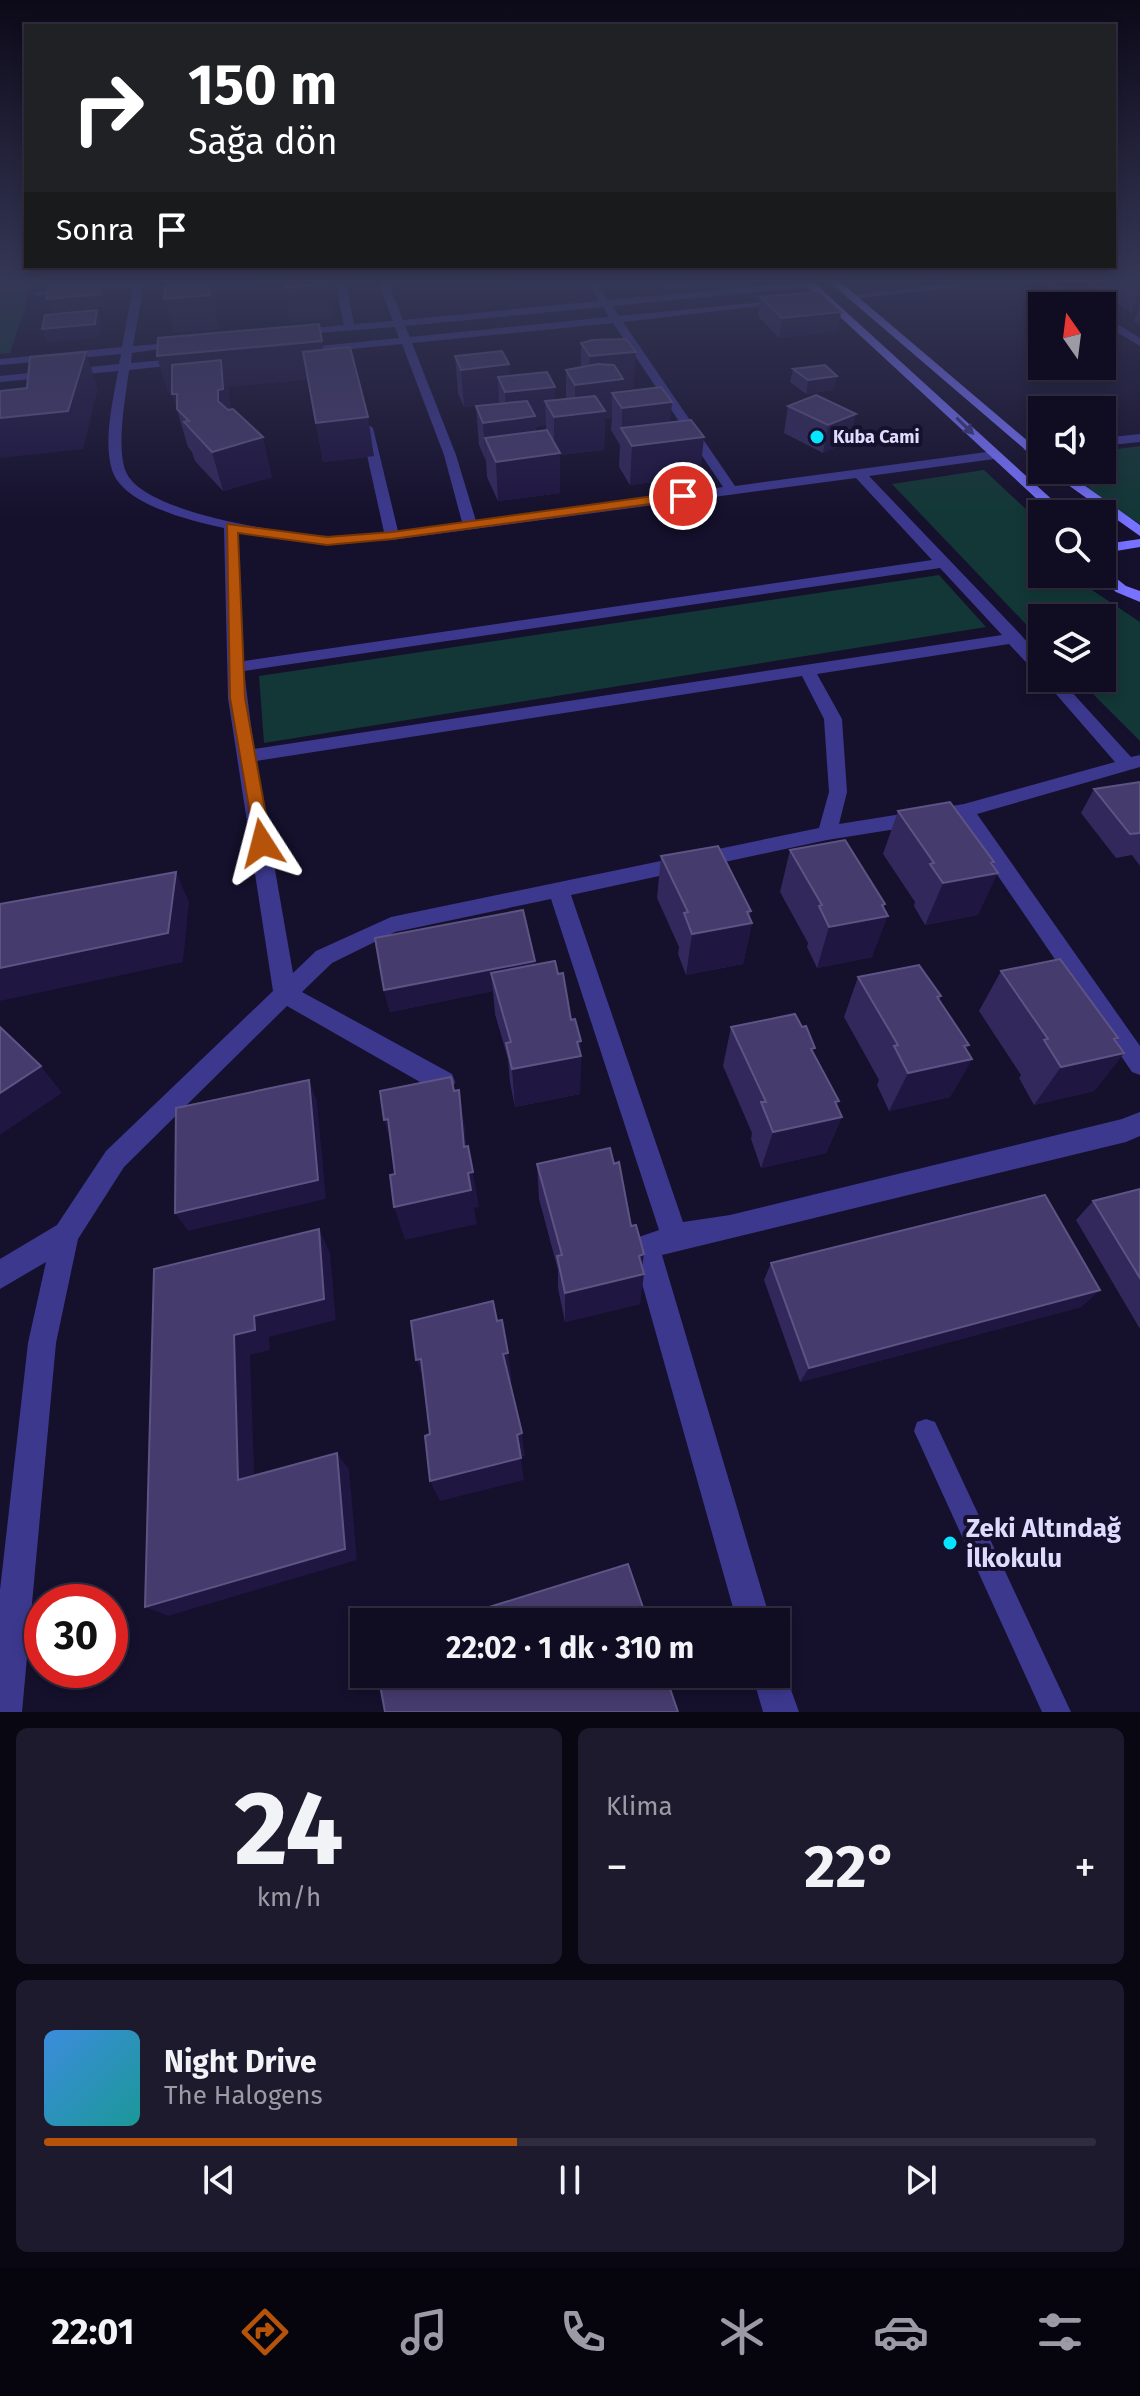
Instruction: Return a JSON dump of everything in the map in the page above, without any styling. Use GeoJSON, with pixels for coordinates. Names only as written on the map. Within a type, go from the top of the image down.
{"type":"FeatureCollection","features":[{"type":"Feature","properties":{"kind":"main road"},"geometry":{"type":"LineString","coordinates":[[889,359],[1045,500]]}},
{"type":"Feature","properties":{"kind":"main road"},"geometry":{"type":"LineString","coordinates":[[927,359],[1028,441]]}},
{"type":"Feature","properties":{"kind":"main road"},"geometry":{"type":"LineString","coordinates":[[1073,484],[1140,532]]}},
{"type":"Feature","properties":{"kind":"main road"},"geometry":{"type":"LineString","coordinates":[[1116,546],[1140,543]]}},
{"type":"Feature","properties":{"kind":"main road"},"geometry":{"type":"LineString","coordinates":[[1116,584],[1140,597]]}},
{"type":"Feature","properties":{"kind":"street"},"geometry":{"type":"LineString","coordinates":[[0,362],[33,359]]}},
{"type":"Feature","properties":{"kind":"street"},"geometry":{"type":"LineString","coordinates":[[127,359],[118,421],[119,472],[130,489],[186,514],[252,533],[327,541],[392,536],[994,455]]}},
{"type":"Feature","properties":{"kind":"street"},"geometry":{"type":"LineString","coordinates":[[410,359],[450,455],[470,525]]}},
{"type":"Feature","properties":{"kind":"street"},"geometry":{"type":"LineString","coordinates":[[645,359],[731,490]]}},
{"type":"Feature","properties":{"kind":"street"},"geometry":{"type":"LineString","coordinates":[[0,379],[205,360]]}},
{"type":"Feature","properties":{"kind":"street"},"geometry":{"type":"LineString","coordinates":[[365,419],[392,536]]}},
{"type":"Feature","properties":{"kind":"street"},"geometry":{"type":"LineString","coordinates":[[1116,441],[1140,438]]}},
{"type":"Feature","properties":{"kind":"street"},"geometry":{"type":"LineString","coordinates":[[858,472],[1028,653]]}},
{"type":"Feature","properties":{"kind":"street"},"geometry":{"type":"LineString","coordinates":[[231,527],[235,667],[285,994]]}},
{"type":"Feature","properties":{"kind":"street"},"geometry":{"type":"LineString","coordinates":[[235,667],[944,563]]}},
{"type":"Feature","properties":{"kind":"street"},"geometry":{"type":"LineString","coordinates":[[249,756],[1015,638]]}},
{"type":"Feature","properties":{"kind":"street"},"geometry":{"type":"LineString","coordinates":[[807,670],[833,719],[838,792],[827,833]]}},
{"type":"Feature","properties":{"kind":"street"},"geometry":{"type":"LineString","coordinates":[[4,1712],[42,1343],[66,1234],[115,1159],[285,994],[324,957],[391,925],[827,833],[964,811],[1133,762],[1064,692]]}},
{"type":"Feature","properties":{"kind":"street"},"geometry":{"type":"LineString","coordinates":[[964,811],[1140,1065]]}},
{"type":"Feature","properties":{"kind":"street"},"geometry":{"type":"LineString","coordinates":[[559,891],[675,1237]]}},
{"type":"Feature","properties":{"kind":"street"},"geometry":{"type":"LineString","coordinates":[[285,994],[443,1082]]}},
{"type":"Feature","properties":{"kind":"street"},"geometry":{"type":"LineString","coordinates":[[750,1608],[646,1248],[675,1237],[776,1216],[1126,1130],[1140,1123]]}},
{"type":"Feature","properties":{"kind":"street"},"geometry":{"type":"LineString","coordinates":[[0,1275],[66,1234]]}},
{"type":"Feature","properties":{"kind":"street"},"geometry":{"type":"LineString","coordinates":[[773,1688],[781,1712]]}},
{"type":"Feature","properties":{"kind":"lane"},"geometry":{"type":"LineString","coordinates":[[926,1431],[1057,1712]]}},
{"type":"Feature","properties":{"kind":"green space"},"geometry":{"type":"Polygon","coordinates":[[[1140,446],[1140,524],[1116,509],[1116,500],[1102,500],[1085,484],[1116,484],[1116,449],[1140,446]]]}},
{"type":"Feature","properties":{"kind":"green space"},"geometry":{"type":"Polygon","coordinates":[[[984,470],[1028,511],[1028,588],[1089,588],[1113,604],[1028,604],[1028,626],[892,484],[984,470]]]}},
{"type":"Feature","properties":{"kind":"green space"},"geometry":{"type":"Polygon","coordinates":[[[939,575],[986,627],[264,743],[259,676],[939,575]]]}},
{"type":"Feature","properties":{"kind":"green space"},"geometry":{"type":"Polygon","coordinates":[[[1116,606],[1140,622],[1140,741],[1091,692],[1116,692],[1116,606]]]}},
{"type":"Feature","properties":{"kind":"building"},"geometry":{"type":"Polygon","coordinates":[[[30,359],[84,359],[68,411],[0,418],[0,391],[27,388],[30,359]]]}},
{"type":"Feature","properties":{"kind":"building"},"geometry":{"type":"Polygon","coordinates":[[[304,359],[353,359],[368,417],[316,423],[304,359]]]}},
{"type":"Feature","properties":{"kind":"building"},"geometry":{"type":"Polygon","coordinates":[[[456,359],[506,359],[509,364],[461,370],[456,359]]]}},
{"type":"Feature","properties":{"kind":"building"},"geometry":{"type":"Polygon","coordinates":[[[221,360],[223,389],[218,390],[218,401],[228,410],[233,409],[263,437],[212,452],[184,422],[189,421],[177,409],[177,394],[172,394],[172,365],[221,360]]]}},
{"type":"Feature","properties":{"kind":"building"},"geometry":{"type":"Polygon","coordinates":[[[598,364],[614,365],[623,379],[575,385],[566,370],[598,364]]]}},
{"type":"Feature","properties":{"kind":"building"},"geometry":{"type":"Polygon","coordinates":[[[825,365],[837,376],[808,380],[793,369],[825,365]]]}},
{"type":"Feature","properties":{"kind":"building"},"geometry":{"type":"Polygon","coordinates":[[[547,372],[555,387],[505,392],[498,377],[547,372]]]}},
{"type":"Feature","properties":{"kind":"building"},"geometry":{"type":"Polygon","coordinates":[[[661,387],[672,402],[622,408],[612,393],[661,387]]]}},
{"type":"Feature","properties":{"kind":"building"},"geometry":{"type":"Polygon","coordinates":[[[816,395],[856,414],[828,425],[788,406],[816,395]]]}},
{"type":"Feature","properties":{"kind":"building"},"geometry":{"type":"Polygon","coordinates":[[[595,396],[605,411],[554,417],[545,401],[595,396]]]}},
{"type":"Feature","properties":{"kind":"building"},"geometry":{"type":"Polygon","coordinates":[[[527,401],[535,416],[483,423],[476,406],[527,401]]]}},
{"type":"Feature","properties":{"kind":"building"},"geometry":{"type":"Polygon","coordinates":[[[691,420],[704,437],[632,446],[621,428],[691,420]]]}},
{"type":"Feature","properties":{"kind":"building"},"geometry":{"type":"Polygon","coordinates":[[[547,430],[560,453],[496,462],[485,438],[547,430]]]}},
{"type":"Feature","properties":{"kind":"building"},"geometry":{"type":"Polygon","coordinates":[[[1140,782],[1140,833],[1130,834],[1094,789],[1140,782]]]}},
{"type":"Feature","properties":{"kind":"building"},"geometry":{"type":"Polygon","coordinates":[[[950,802],[994,862],[991,863],[998,873],[943,883],[930,864],[934,863],[898,811],[950,802]]]}},
{"type":"Feature","properties":{"kind":"building"},"geometry":{"type":"Polygon","coordinates":[[[845,840],[885,904],[882,905],[888,916],[829,927],[819,906],[822,905],[790,850],[845,840]]]}},
{"type":"Feature","properties":{"kind":"building"},"geometry":{"type":"Polygon","coordinates":[[[718,846],[751,911],[747,912],[752,923],[692,934],[684,913],[688,912],[661,856],[718,846]]]}},
{"type":"Feature","properties":{"kind":"building"},"geometry":{"type":"Polygon","coordinates":[[[176,872],[168,933],[0,968],[0,904],[176,872]]]}},
{"type":"Feature","properties":{"kind":"building"},"geometry":{"type":"Polygon","coordinates":[[[523,910],[535,961],[384,990],[375,938],[523,910]]]}},
{"type":"Feature","properties":{"kind":"building"},"geometry":{"type":"Polygon","coordinates":[[[1060,959],[1118,1038],[1114,1039],[1124,1053],[1061,1067],[1044,1040],[1048,1039],[1001,971],[1060,959]]]}},
{"type":"Feature","properties":{"kind":"building"},"geometry":{"type":"Polygon","coordinates":[[[555,961],[558,974],[563,973],[571,1020],[575,1019],[581,1041],[577,1042],[581,1056],[512,1069],[506,1043],[511,1042],[491,973],[555,961]]]}},
{"type":"Feature","properties":{"kind":"building"},"geometry":{"type":"Polygon","coordinates":[[[919,965],[969,1045],[964,1046],[972,1059],[908,1073],[894,1046],[898,1045],[858,977],[919,965]]]}},
{"type":"Feature","properties":{"kind":"building"},"geometry":{"type":"Polygon","coordinates":[[[795,1014],[802,1027],[806,1026],[815,1048],[811,1049],[839,1101],[835,1102],[842,1117],[773,1132],[761,1102],[766,1102],[731,1027],[795,1014]]]}},
{"type":"Feature","properties":{"kind":"building"},"geometry":{"type":"Polygon","coordinates":[[[0,1027],[41,1066],[0,1093],[0,1027]]]}},
{"type":"Feature","properties":{"kind":"building"},"geometry":{"type":"Polygon","coordinates":[[[451,1077],[454,1091],[459,1090],[464,1147],[468,1146],[473,1172],[468,1173],[471,1190],[394,1207],[390,1175],[395,1174],[388,1119],[384,1120],[380,1091],[451,1077]]]}},
{"type":"Feature","properties":{"kind":"building"},"geometry":{"type":"Polygon","coordinates":[[[309,1080],[318,1180],[175,1213],[176,1108],[309,1080]]]}},
{"type":"Feature","properties":{"kind":"building"},"geometry":{"type":"Polygon","coordinates":[[[610,1148],[614,1164],[619,1162],[631,1226],[636,1225],[644,1254],[639,1256],[644,1274],[565,1293],[557,1256],[562,1255],[537,1164],[610,1148]]]}},
{"type":"Feature","properties":{"kind":"building"},"geometry":{"type":"Polygon","coordinates":[[[1140,1189],[1140,1278],[1093,1201],[1140,1189]]]}},
{"type":"Feature","properties":{"kind":"building"},"geometry":{"type":"Polygon","coordinates":[[[1045,1195],[1100,1290],[809,1368],[771,1263],[1045,1195]]]}},
{"type":"Feature","properties":{"kind":"building"},"geometry":{"type":"Polygon","coordinates":[[[319,1229],[324,1299],[254,1316],[255,1330],[234,1335],[238,1480],[337,1453],[345,1549],[145,1607],[154,1269],[319,1229]]]}},
{"type":"Feature","properties":{"kind":"building"},"geometry":{"type":"Polygon","coordinates":[[[493,1301],[497,1321],[502,1320],[508,1353],[503,1354],[522,1433],[517,1435],[521,1458],[430,1481],[425,1436],[430,1434],[421,1359],[416,1360],[411,1321],[493,1301]]]}},
{"type":"Feature","properties":{"kind":"building"},"geometry":{"type":"Polygon","coordinates":[[[628,1564],[643,1608],[486,1608],[628,1564]]]}},
{"type":"Feature","properties":{"kind":"building"},"geometry":{"type":"Polygon","coordinates":[[[381,1688],[670,1688],[678,1712],[385,1712],[381,1688]]]}},
{"type":"Feature","properties":{"kind":"place","name":"Kuba Cami"},"geometry":{"type":"Point","coordinates":[817,437]}},
{"type":"Feature","properties":{"kind":"place","name":"Zeki Altındağ İlkokulu"},"geometry":{"type":"Point","coordinates":[950,1543]}},
{"type":"Feature","properties":{"kind":"route"},"geometry":{"type":"LineString","coordinates":[[262,843],[237,698],[231,527],[252,533],[327,541],[392,536],[683,496]]}}]}
